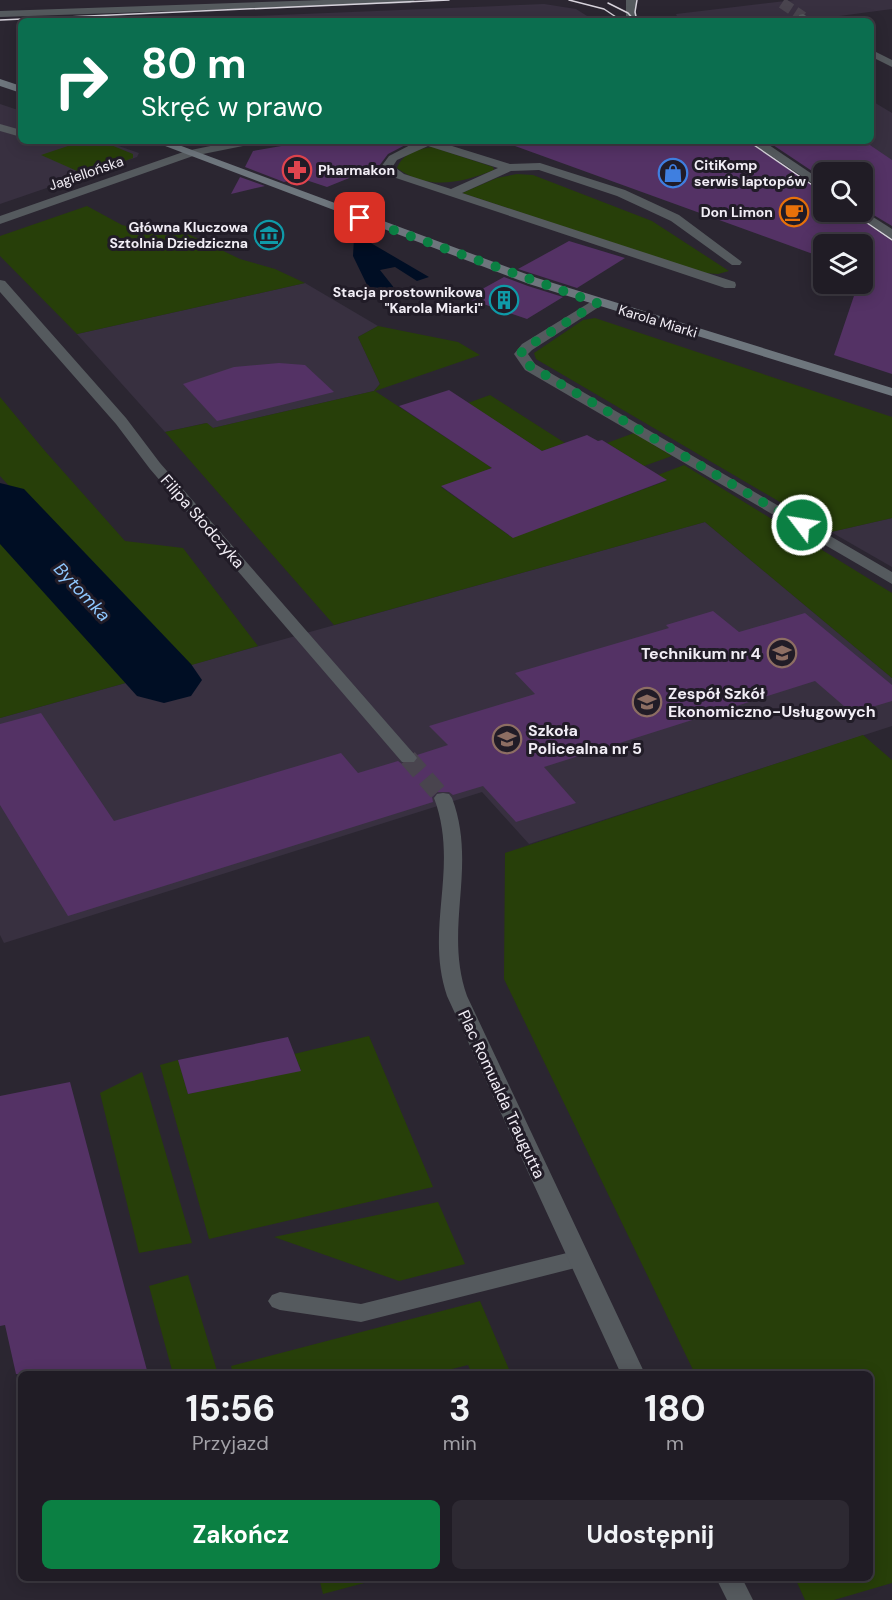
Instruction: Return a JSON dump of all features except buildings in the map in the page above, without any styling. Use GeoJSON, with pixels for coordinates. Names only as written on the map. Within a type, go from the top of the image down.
{"type":"FeatureCollection","features":[{"type":"Feature","properties":{"kind":"main road"},"geometry":{"type":"LineString","coordinates":[[2,84],[18,89]]}},
{"type":"Feature","properties":{"kind":"main road","name":"Karola Miarki"},"geometry":{"type":"LineString","coordinates":[[166,144],[448,251],[597,303],[892,392]]}},
{"type":"Feature","properties":{"kind":"street"},"geometry":{"type":"LineString","coordinates":[[0,14],[206,3],[231,8],[410,0]]}},
{"type":"Feature","properties":{"kind":"street"},"geometry":{"type":"LineString","coordinates":[[631,0],[631,18]]}},
{"type":"Feature","properties":{"kind":"street"},"geometry":{"type":"LineString","coordinates":[[874,54],[892,64]]}},
{"type":"Feature","properties":{"kind":"street"},"geometry":{"type":"LineString","coordinates":[[0,127],[18,133]]}},
{"type":"Feature","properties":{"kind":"street","name":"Jagiellońska"},"geometry":{"type":"LineString","coordinates":[[0,220],[190,153],[237,144]]}},
{"type":"Feature","properties":{"kind":"street"},"geometry":{"type":"LineString","coordinates":[[421,144],[393,158],[387,167],[400,176],[730,285]]}},
{"type":"Feature","properties":{"kind":"street"},"geometry":{"type":"LineString","coordinates":[[431,144],[509,168]]}},
{"type":"Feature","properties":{"kind":"street"},"geometry":{"type":"LineString","coordinates":[[759,144],[813,181]]}},
{"type":"Feature","properties":{"kind":"street"},"geometry":{"type":"LineString","coordinates":[[452,193],[509,168],[540,166],[621,193],[675,218],[736,262]]}},
{"type":"Feature","properties":{"kind":"street"},"geometry":{"type":"LineString","coordinates":[[873,222],[892,235]]}},
{"type":"Feature","properties":{"kind":"street","name":"Filipa Słodczyka"},"geometry":{"type":"LineString","coordinates":[[0,284],[121,421],[155,466],[408,758]]}},
{"type":"Feature","properties":{"kind":"street"},"geometry":{"type":"LineString","coordinates":[[597,303],[527,347],[520,354],[523,360],[892,579]]}},
{"type":"Feature","properties":{"kind":"street","name":"Plac Romualda Traugutta"},"geometry":{"type":"LineString","coordinates":[[443,798],[451,814],[454,837],[454,878],[447,950],[451,979],[462,1011],[632,1371]]}},
{"type":"Feature","properties":{"kind":"street"},"geometry":{"type":"LineString","coordinates":[[280,1301],[361,1313],[579,1258]]}},
{"type":"Feature","properties":{"kind":"street"},"geometry":{"type":"LineString","coordinates":[[730,1581],[740,1600]]}},
{"type":"Feature","properties":{"kind":"shaded area"},"geometry":{"type":"Polygon","coordinates":[[[794,0],[892,0],[892,9],[824,18],[678,18],[676,14],[794,0]]]}},
{"type":"Feature","properties":{"kind":"shaded area"},"geometry":{"type":"Polygon","coordinates":[[[544,4],[576,9],[590,18],[208,18],[544,4]]]}},
{"type":"Feature","properties":{"kind":"shaded area"},"geometry":{"type":"Polygon","coordinates":[[[874,102],[892,113],[892,197],[873,181],[873,162],[841,162],[814,144],[874,144],[874,102]]]}},
{"type":"Feature","properties":{"kind":"shaded area"},"geometry":{"type":"Polygon","coordinates":[[[0,104],[18,110],[18,144],[113,144],[139,153],[137,157],[0,204],[0,104]]]}},
{"type":"Feature","properties":{"kind":"shaded area"},"geometry":{"type":"Polygon","coordinates":[[[305,283],[378,326],[358,337],[380,384],[374,391],[213,428],[206,423],[165,432],[77,334],[305,283]]]}},
{"type":"Feature","properties":{"kind":"shaded area"},"geometry":{"type":"Polygon","coordinates":[[[892,518],[892,567],[831,532],[892,518]]]}},
{"type":"Feature","properties":{"kind":"shaded area"},"geometry":{"type":"Polygon","coordinates":[[[705,522],[892,678],[892,726],[529,844],[482,792],[4,943],[0,935],[0,718],[705,522]]]}},
{"type":"Feature","properties":{"kind":"green space"},"geometry":{"type":"Polygon","coordinates":[[[74,144],[108,144],[133,154],[133,158],[86,175],[41,155],[74,144]]]}},
{"type":"Feature","properties":{"kind":"green space"},"geometry":{"type":"Polygon","coordinates":[[[432,147],[493,167],[494,170],[457,181],[433,182],[421,180],[397,168],[399,163],[411,153],[432,147]]]}},
{"type":"Feature","properties":{"kind":"green space"},"geometry":{"type":"Polygon","coordinates":[[[517,174],[533,175],[652,221],[729,271],[718,274],[704,273],[462,193],[497,178],[517,174]]]}},
{"type":"Feature","properties":{"kind":"green space"},"geometry":{"type":"Polygon","coordinates":[[[87,206],[122,225],[133,228],[163,222],[240,259],[275,269],[305,283],[77,334],[0,256],[0,236],[87,206]]]}},
{"type":"Feature","properties":{"kind":"green space"},"geometry":{"type":"Polygon","coordinates":[[[595,318],[892,417],[892,518],[831,532],[536,359],[534,353],[583,320],[595,318]]]}},
{"type":"Feature","properties":{"kind":"green space"},"geometry":{"type":"Polygon","coordinates":[[[378,326],[458,342],[480,355],[375,391],[492,468],[441,487],[513,538],[560,461],[617,499],[666,481],[658,475],[684,465],[892,593],[892,678],[705,522],[334,625],[165,432],[207,423],[213,428],[374,391],[380,384],[358,337],[378,326]]]}},
{"type":"Feature","properties":{"kind":"green space"},"geometry":{"type":"Polygon","coordinates":[[[490,395],[565,443],[542,451],[468,403],[490,395]]]}},
{"type":"Feature","properties":{"kind":"green space"},"geometry":{"type":"Polygon","coordinates":[[[0,397],[125,541],[183,548],[258,646],[188,666],[154,645],[0,476],[0,397]]]}},
{"type":"Feature","properties":{"kind":"green space"},"geometry":{"type":"Polygon","coordinates":[[[634,433],[672,456],[644,466],[607,443],[634,433]]]}},
{"type":"Feature","properties":{"kind":"green space"},"geometry":{"type":"Polygon","coordinates":[[[0,533],[129,682],[0,718],[0,533]]]}},
{"type":"Feature","properties":{"kind":"green space"},"geometry":{"type":"Polygon","coordinates":[[[863,735],[892,760],[892,1583],[834,1600],[805,1600],[796,1581],[873,1581],[873,1371],[694,1371],[504,979],[505,853],[863,735]]]}},
{"type":"Feature","properties":{"kind":"green space"},"geometry":{"type":"Polygon","coordinates":[[[369,1036],[433,1187],[209,1239],[160,1065],[178,1060],[188,1094],[301,1070],[294,1054],[369,1036]]]}},
{"type":"Feature","properties":{"kind":"green space"},"geometry":{"type":"Polygon","coordinates":[[[142,1072],[192,1243],[139,1253],[100,1093],[142,1072]]]}},
{"type":"Feature","properties":{"kind":"green space"},"geometry":{"type":"Polygon","coordinates":[[[438,1202],[465,1264],[399,1281],[274,1237],[438,1202]]]}},
{"type":"Feature","properties":{"kind":"green space"},"geometry":{"type":"Polygon","coordinates":[[[188,1275],[217,1371],[172,1371],[149,1286],[188,1275]]]}},
{"type":"Feature","properties":{"kind":"green space"},"geometry":{"type":"Polygon","coordinates":[[[480,1301],[510,1371],[471,1371],[468,1365],[444,1371],[232,1371],[231,1366],[480,1301]]]}},
{"type":"Feature","properties":{"kind":"green space"},"geometry":{"type":"Polygon","coordinates":[[[320,1581],[372,1581],[323,1594],[320,1581]]]}},
{"type":"Feature","properties":{"kind":"water"},"geometry":{"type":"Polygon","coordinates":[[[354,237],[364,239],[429,277],[417,281],[395,267],[380,270],[395,289],[368,287],[353,256],[354,237]]]}},
{"type":"Feature","properties":{"kind":"waterway","name":"Bytomka"},"geometry":{"type":"LineString","coordinates":[[0,503],[164,680]]}},
{"type":"Feature","properties":{"kind":"tunnel"},"geometry":{"type":"LineString","coordinates":[[782,3],[803,17]]}},
{"type":"Feature","properties":{"kind":"tunnel"},"geometry":{"type":"LineString","coordinates":[[408,758],[443,798]]}},
{"type":"Feature","properties":{"kind":"tram line"},"geometry":{"type":"LineString","coordinates":[[45,18],[449,0]]}},
{"type":"Feature","properties":{"kind":"tram line"},"geometry":{"type":"LineString","coordinates":[[569,0],[604,9],[618,18]]}},
{"type":"Feature","properties":{"kind":"tram line"},"geometry":{"type":"LineString","coordinates":[[636,18],[637,0]]}},
{"type":"Feature","properties":{"kind":"tram line"},"geometry":{"type":"LineString","coordinates":[[608,3],[628,13],[632,18]]}},
{"type":"Feature","properties":{"kind":"tram line"},"geometry":{"type":"LineString","coordinates":[[0,20],[18,19]]}},
{"type":"Feature","properties":{"kind":"tram line"},"geometry":{"type":"LineString","coordinates":[[752,144],[813,185]]}},
{"type":"Feature","properties":{"kind":"tram line"},"geometry":{"type":"LineString","coordinates":[[866,222],[892,240]]}},
{"type":"Feature","properties":{"kind":"place","name":"Pharmakon"},"geometry":{"type":"Point","coordinates":[297,170]}},
{"type":"Feature","properties":{"kind":"place","name":"CitiKomp serwis laptopów"},"geometry":{"type":"Point","coordinates":[673,173]}},
{"type":"Feature","properties":{"kind":"place","name":"Don Limon"},"geometry":{"type":"Point","coordinates":[794,212]}},
{"type":"Feature","properties":{"kind":"place","name":"Główna Kluczowa Sztolnia Dziedziczna"},"geometry":{"type":"Point","coordinates":[269,235]}},
{"type":"Feature","properties":{"kind":"place","name":"Stacja prostownikowa \"Karola Miarki\""},"geometry":{"type":"Point","coordinates":[504,300]}},
{"type":"Feature","properties":{"kind":"place","name":"Technikum nr 4"},"geometry":{"type":"Point","coordinates":[782,653]}},
{"type":"Feature","properties":{"kind":"place","name":"Zespół Szkół Ekonomiczno-Usługowych"},"geometry":{"type":"Point","coordinates":[647,702]}},
{"type":"Feature","properties":{"kind":"place","name":"Szkoła Policealna nr 5"},"geometry":{"type":"Point","coordinates":[507,739]}},
{"type":"Feature","properties":{"kind":"route"},"geometry":{"type":"LineString","coordinates":[[360,218],[597,303],[527,347],[520,354],[523,360],[802,525]]}}]}
